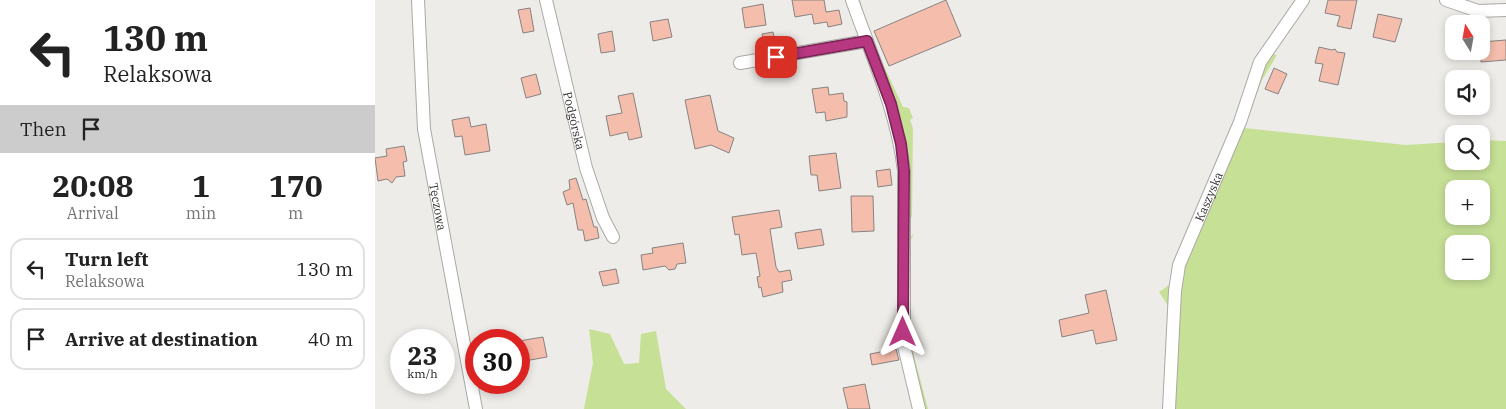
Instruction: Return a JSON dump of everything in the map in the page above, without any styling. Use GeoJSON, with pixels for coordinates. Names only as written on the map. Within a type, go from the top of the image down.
{"type":"FeatureCollection","features":[{"type":"Feature","properties":{"kind":"street","name":"Tęczowa"},"geometry":{"type":"LineString","coordinates":[[418,0],[424,129],[476,409]]}},
{"type":"Feature","properties":{"kind":"street","name":"Podgórska"},"geometry":{"type":"LineString","coordinates":[[546,0],[586,168],[603,218],[613,237]]}},
{"type":"Feature","properties":{"kind":"street"},"geometry":{"type":"LineString","coordinates":[[851,0],[891,104],[901,144],[904,171],[904,346],[919,409]]}},
{"type":"Feature","properties":{"kind":"street","name":"Kaszyska"},"geometry":{"type":"LineString","coordinates":[[1169,409],[1175,291],[1183,253],[1237,129],[1259,62],[1303,0]]}},
{"type":"Feature","properties":{"kind":"street"},"geometry":{"type":"LineString","coordinates":[[1446,0],[1478,11],[1506,10]]}},
{"type":"Feature","properties":{"kind":"street"},"geometry":{"type":"LineString","coordinates":[[740,63],[867,41]]}},
{"type":"Feature","properties":{"kind":"green space"},"geometry":{"type":"Polygon","coordinates":[[[856,0],[860,0],[870,36],[863,18],[856,0]]]}},
{"type":"Feature","properties":{"kind":"green space"},"geometry":{"type":"Polygon","coordinates":[[[873,43],[903,107],[909,108],[913,118],[910,120],[913,128],[912,218],[910,215],[908,154],[903,127],[892,90],[873,43]]]}},
{"type":"Feature","properties":{"kind":"green space"},"geometry":{"type":"Polygon","coordinates":[[[1269,53],[1277,55],[1262,80],[1244,128],[1406,145],[1445,143],[1445,170],[1490,170],[1490,140],[1506,141],[1506,409],[1173,409],[1181,274],[1269,53]]]}},
{"type":"Feature","properties":{"kind":"green space"},"geometry":{"type":"Polygon","coordinates":[[[914,233],[911,240],[911,344],[928,409],[924,409],[909,343],[910,238],[914,233]]]}},
{"type":"Feature","properties":{"kind":"green space"},"geometry":{"type":"Polygon","coordinates":[[[1172,283],[1171,310],[1159,292],[1172,283]]]}},
{"type":"Feature","properties":{"kind":"green space"},"geometry":{"type":"Polygon","coordinates":[[[589,329],[610,334],[624,364],[639,363],[641,334],[656,331],[666,389],[686,409],[584,409],[593,363],[589,329]]]}},
{"type":"Feature","properties":{"kind":"building"},"geometry":{"type":"Polygon","coordinates":[[[792,0],[824,0],[826,12],[839,10],[842,24],[828,27],[827,22],[814,24],[812,14],[795,17],[792,0]]]}},
{"type":"Feature","properties":{"kind":"building"},"geometry":{"type":"Polygon","coordinates":[[[946,0],[961,36],[889,66],[874,31],[946,0]]]}},
{"type":"Feature","properties":{"kind":"building"},"geometry":{"type":"Polygon","coordinates":[[[1328,0],[1357,0],[1351,29],[1337,26],[1340,16],[1325,13],[1328,0]]]}},
{"type":"Feature","properties":{"kind":"building"},"geometry":{"type":"Polygon","coordinates":[[[763,4],[766,25],[745,28],[742,8],[763,4]]]}},
{"type":"Feature","properties":{"kind":"building"},"geometry":{"type":"Polygon","coordinates":[[[530,8],[534,31],[523,33],[518,10],[530,8]]]}},
{"type":"Feature","properties":{"kind":"building"},"geometry":{"type":"Polygon","coordinates":[[[1378,14],[1402,19],[1395,42],[1373,37],[1378,14]]]}},
{"type":"Feature","properties":{"kind":"building"},"geometry":{"type":"Polygon","coordinates":[[[668,19],[672,37],[653,41],[650,22],[668,19]]]}},
{"type":"Feature","properties":{"kind":"building"},"geometry":{"type":"Polygon","coordinates":[[[612,31],[615,51],[601,53],[598,34],[612,31]]]}},
{"type":"Feature","properties":{"kind":"building"},"geometry":{"type":"Polygon","coordinates":[[[773,32],[776,46],[765,49],[762,34],[773,32]]]}},
{"type":"Feature","properties":{"kind":"building"},"geometry":{"type":"Polygon","coordinates":[[[1506,40],[1506,60],[1481,62],[1481,60],[1490,60],[1490,41],[1506,40]]]}},
{"type":"Feature","properties":{"kind":"building"},"geometry":{"type":"Polygon","coordinates":[[[1319,47],[1335,49],[1337,52],[1345,53],[1338,85],[1319,81],[1323,64],[1315,63],[1319,47]]]}},
{"type":"Feature","properties":{"kind":"building"},"geometry":{"type":"Polygon","coordinates":[[[1274,68],[1287,74],[1278,94],[1265,89],[1274,68]]]}},
{"type":"Feature","properties":{"kind":"building"},"geometry":{"type":"Polygon","coordinates":[[[536,74],[541,94],[526,98],[521,78],[536,74]]]}},
{"type":"Feature","properties":{"kind":"building"},"geometry":{"type":"Polygon","coordinates":[[[828,87],[829,95],[843,93],[844,101],[847,102],[847,117],[826,121],[825,112],[816,113],[812,89],[828,87]]]}},
{"type":"Feature","properties":{"kind":"building"},"geometry":{"type":"Polygon","coordinates":[[[633,93],[642,137],[629,140],[627,132],[610,136],[606,116],[622,113],[618,96],[633,93]]]}},
{"type":"Feature","properties":{"kind":"building"},"geometry":{"type":"Polygon","coordinates":[[[710,95],[718,131],[734,138],[729,153],[711,145],[695,149],[685,100],[710,95]]]}},
{"type":"Feature","properties":{"kind":"building"},"geometry":{"type":"Polygon","coordinates":[[[469,117],[471,127],[486,124],[490,151],[465,155],[462,136],[455,137],[452,120],[469,117]]]}},
{"type":"Feature","properties":{"kind":"building"},"geometry":{"type":"Polygon","coordinates":[[[404,146],[407,161],[403,162],[405,176],[396,177],[392,183],[387,179],[378,181],[375,158],[387,156],[386,149],[404,146]]]}},
{"type":"Feature","properties":{"kind":"building"},"geometry":{"type":"Polygon","coordinates":[[[836,153],[841,188],[819,191],[817,175],[811,175],[809,156],[836,153]]]}},
{"type":"Feature","properties":{"kind":"building"},"geometry":{"type":"Polygon","coordinates":[[[890,169],[892,185],[878,187],[876,171],[890,169]]]}},
{"type":"Feature","properties":{"kind":"building"},"geometry":{"type":"Polygon","coordinates":[[[576,178],[583,200],[586,199],[594,227],[597,227],[599,238],[585,241],[583,230],[578,230],[573,203],[567,205],[563,192],[570,189],[569,180],[576,178]]]}},
{"type":"Feature","properties":{"kind":"building"},"geometry":{"type":"Polygon","coordinates":[[[851,196],[873,196],[874,231],[852,232],[851,196]]]}},
{"type":"Feature","properties":{"kind":"building"},"geometry":{"type":"Polygon","coordinates":[[[779,210],[782,227],[770,229],[776,267],[779,272],[790,270],[792,280],[782,282],[783,292],[763,297],[757,277],[760,276],[756,253],[742,255],[739,234],[735,235],[732,217],[779,210]]]}},
{"type":"Feature","properties":{"kind":"building"},"geometry":{"type":"Polygon","coordinates":[[[821,229],[824,245],[798,249],[795,233],[821,229]]]}},
{"type":"Feature","properties":{"kind":"building"},"geometry":{"type":"Polygon","coordinates":[[[683,243],[686,263],[677,264],[675,269],[669,270],[665,266],[643,270],[641,255],[653,253],[652,248],[683,243]]]}},
{"type":"Feature","properties":{"kind":"building"},"geometry":{"type":"Polygon","coordinates":[[[616,269],[619,283],[603,286],[599,272],[616,269]]]}},
{"type":"Feature","properties":{"kind":"building"},"geometry":{"type":"Polygon","coordinates":[[[1106,290],[1117,340],[1096,344],[1093,330],[1062,337],[1059,320],[1089,313],[1085,295],[1106,290]]]}},
{"type":"Feature","properties":{"kind":"building"},"geometry":{"type":"Polygon","coordinates":[[[543,337],[547,357],[530,360],[530,339],[543,337]]]}},
{"type":"Feature","properties":{"kind":"building"},"geometry":{"type":"Polygon","coordinates":[[[896,349],[899,360],[872,365],[870,354],[896,349]]]}},
{"type":"Feature","properties":{"kind":"building"},"geometry":{"type":"Polygon","coordinates":[[[865,384],[870,409],[848,409],[843,388],[865,384]]]}},
{"type":"Feature","properties":{"kind":"route"},"geometry":{"type":"LineString","coordinates":[[776,57],[867,41],[891,104],[901,144],[904,171],[903,332]]}}]}
